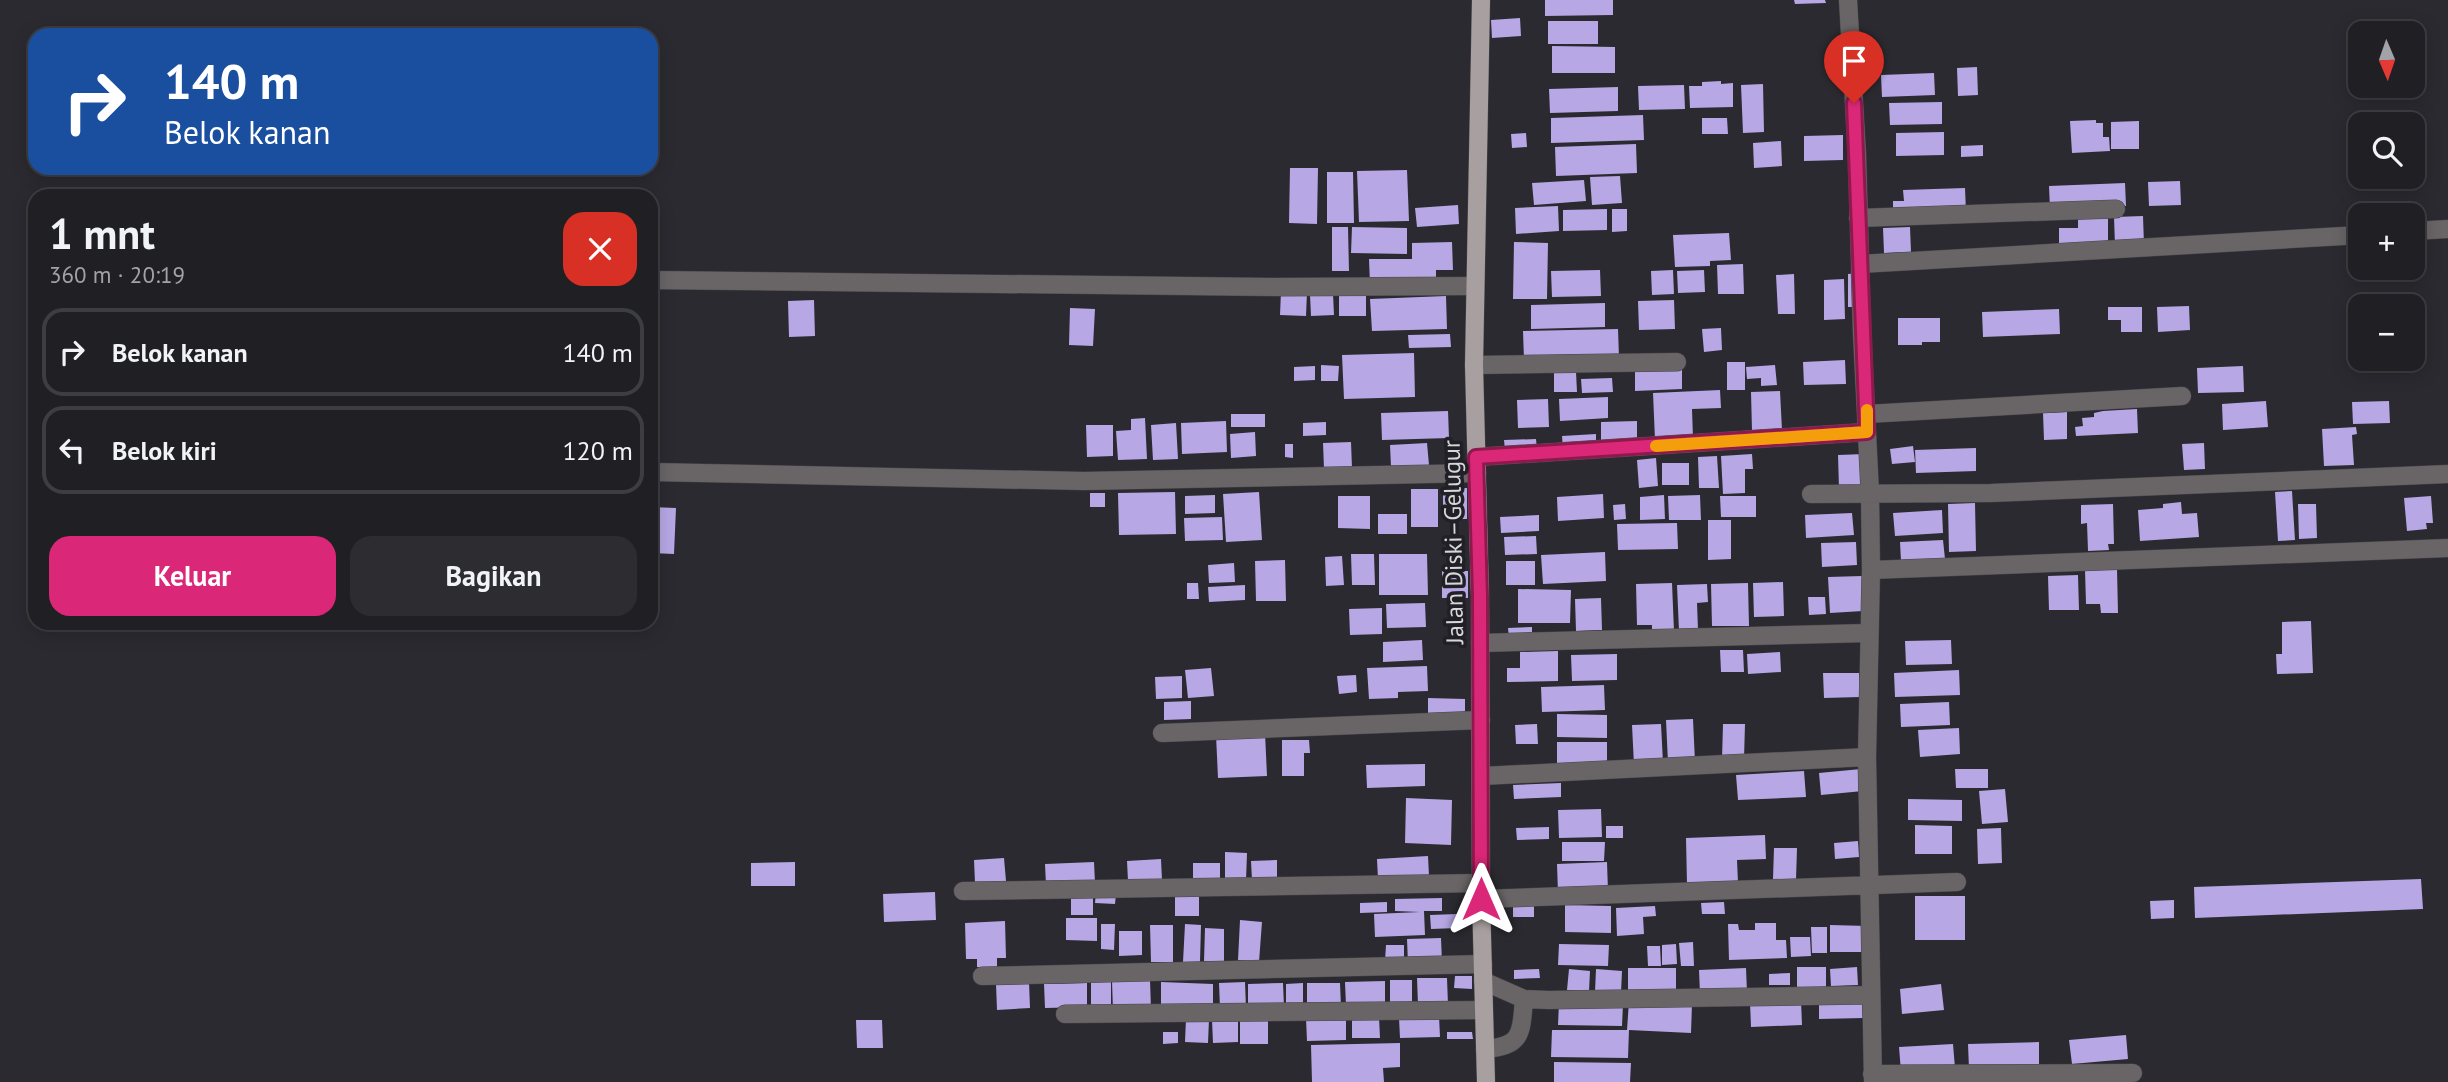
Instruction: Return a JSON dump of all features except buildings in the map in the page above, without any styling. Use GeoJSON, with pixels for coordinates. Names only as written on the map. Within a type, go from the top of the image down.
{"type":"FeatureCollection","features":[{"type":"Feature","properties":{"kind":"main road","name":"Jalan Diski–Gelugur"},"geometry":{"type":"LineString","coordinates":[[1481,0],[1474,365],[1486,1082]]}},
{"type":"Feature","properties":{"kind":"street"},"geometry":{"type":"LineString","coordinates":[[1848,0],[1870,494],[1867,757],[1873,1078],[2133,1073]]}},
{"type":"Feature","properties":{"kind":"street"},"geometry":{"type":"LineString","coordinates":[[1858,218],[2116,209]]}},
{"type":"Feature","properties":{"kind":"street"},"geometry":{"type":"LineString","coordinates":[[2425,231],[2448,229]]}},
{"type":"Feature","properties":{"kind":"street"},"geometry":{"type":"LineString","coordinates":[[1860,264],[2348,235]]}},
{"type":"Feature","properties":{"kind":"street"},"geometry":{"type":"LineString","coordinates":[[658,280],[1259,287],[1475,286]]}},
{"type":"Feature","properties":{"kind":"street"},"geometry":{"type":"LineString","coordinates":[[1474,365],[1677,362]]}},
{"type":"Feature","properties":{"kind":"street"},"geometry":{"type":"LineString","coordinates":[[658,472],[1084,481],[1476,465],[1867,423],[2182,396]]}},
{"type":"Feature","properties":{"kind":"street"},"geometry":{"type":"LineString","coordinates":[[1811,495],[1991,493],[2448,474]]}},
{"type":"Feature","properties":{"kind":"street"},"geometry":{"type":"LineString","coordinates":[[1871,570],[2448,548]]}},
{"type":"Feature","properties":{"kind":"street"},"geometry":{"type":"LineString","coordinates":[[1480,643],[1868,633]]}},
{"type":"Feature","properties":{"kind":"street"},"geometry":{"type":"LineString","coordinates":[[1162,733],[1481,720]]}},
{"type":"Feature","properties":{"kind":"street"},"geometry":{"type":"LineString","coordinates":[[1482,776],[1867,757]]}},
{"type":"Feature","properties":{"kind":"street"},"geometry":{"type":"LineString","coordinates":[[963,891],[1481,891],[1957,882]]}},
{"type":"Feature","properties":{"kind":"street"},"geometry":{"type":"LineString","coordinates":[[982,976],[1483,972],[1524,999],[1871,995]]}},
{"type":"Feature","properties":{"kind":"street"},"geometry":{"type":"LineString","coordinates":[[1485,1049],[1502,1048],[1517,1038],[1521,1029],[1524,999]]}},
{"type":"Feature","properties":{"kind":"street"},"geometry":{"type":"LineString","coordinates":[[1065,1014],[1483,1010]]}},
{"type":"Feature","properties":{"kind":"slow traffic"},"geometry":{"type":"LineString","coordinates":[[1656,446],[1867,432],[1867,410]]}},
{"type":"Feature","properties":{"kind":"route"},"geometry":{"type":"LineString","coordinates":[[1481,899],[1480,596],[1476,457],[1867,432],[1854,103]]}}]}
